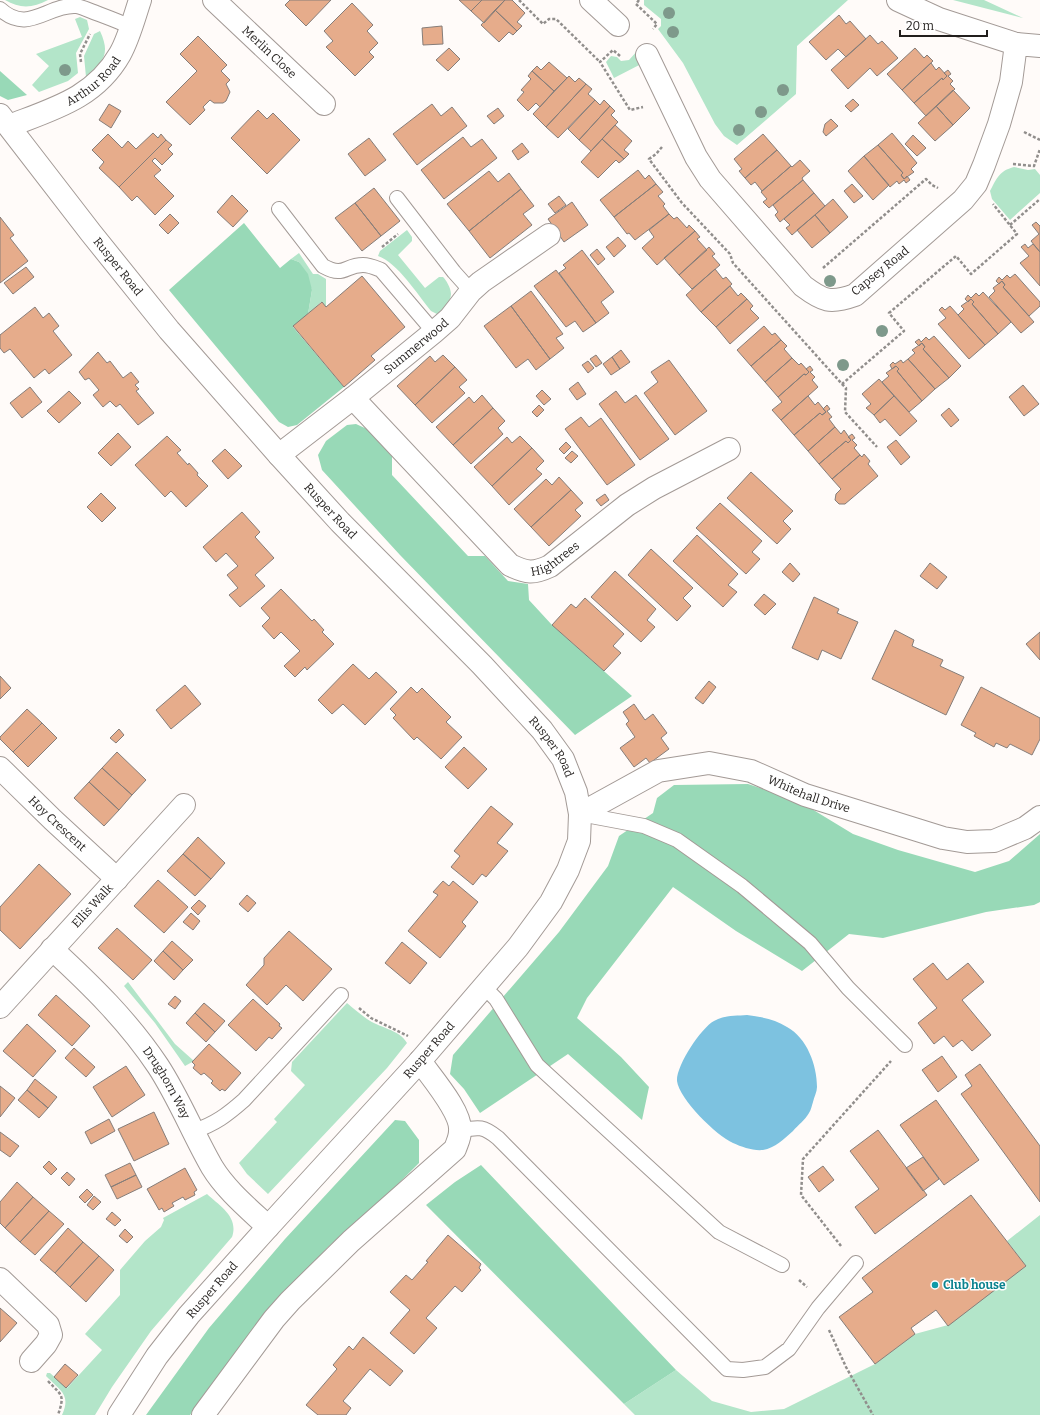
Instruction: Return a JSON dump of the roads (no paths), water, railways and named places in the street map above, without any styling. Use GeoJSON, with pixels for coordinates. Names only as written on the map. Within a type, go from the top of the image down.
{"type":"FeatureCollection","features":[{"type":"Feature","properties":{"kind":"street","name":"Arthur Road"},"geometry":{"type":"LineString","coordinates":[[5,120],[62,105],[86,92],[100,79],[120,54],[140,0]]}},
{"type":"Feature","properties":{"kind":"street","name":"Merlin Close"},"geometry":{"type":"LineString","coordinates":[[214,0],[324,104]]}},
{"type":"Feature","properties":{"kind":"street"},"geometry":{"type":"LineString","coordinates":[[591,0],[618,25]]}},
{"type":"Feature","properties":{"kind":"street"},"geometry":{"type":"LineString","coordinates":[[898,0],[939,19],[1016,44],[1040,46]]}},
{"type":"Feature","properties":{"kind":"street","name":"Capsey Road"},"geometry":{"type":"LineString","coordinates":[[646,55],[696,157],[710,180],[803,286],[826,300],[840,300],[854,295],[963,200],[976,184],[999,124],[1011,82],[1016,44]]}},
{"type":"Feature","properties":{"kind":"street","name":"Rusper Road"},"geometry":{"type":"LineString","coordinates":[[5,120],[91,233],[169,330],[278,455],[340,522],[482,665],[542,730],[563,759],[576,792],[580,814],[579,841],[568,870],[551,902],[518,947],[420,1061],[189,1315],[157,1356],[119,1415]]}},
{"type":"Feature","properties":{"kind":"street","name":"Summerwood"},"geometry":{"type":"LineString","coordinates":[[278,455],[353,398],[434,332],[450,318],[471,291],[481,282],[549,235]]}},
{"type":"Feature","properties":{"kind":"street","name":"Hightrees"},"geometry":{"type":"LineString","coordinates":[[353,398],[510,565],[522,571],[538,571],[550,566],[627,505],[654,488],[729,449]]}},
{"type":"Feature","properties":{"kind":"street","name":"Whitehall Drive"},"geometry":{"type":"LineString","coordinates":[[580,814],[658,771],[709,763],[751,771],[805,796],[943,838],[967,842],[994,841],[1025,828],[1040,817]]}},
{"type":"Feature","properties":{"kind":"street","name":"Hoy Crescent"},"geometry":{"type":"LineString","coordinates":[[0,768],[53,820],[117,879]]}},
{"type":"Feature","properties":{"kind":"street","name":"Ellis Walk"},"geometry":{"type":"LineString","coordinates":[[0,1007],[184,805]]}},
{"type":"Feature","properties":{"kind":"street","name":"Drughorn Way"},"geometry":{"type":"LineString","coordinates":[[52,949],[113,1008],[138,1037],[177,1097],[212,1168],[226,1186],[268,1227]]}},
{"type":"Feature","properties":{"kind":"street"},"geometry":{"type":"LineString","coordinates":[[203,1415],[274,1319],[351,1241],[455,1149],[461,1130],[458,1120],[450,1103],[420,1061]]}},
{"type":"Feature","properties":{"kind":"street"},"geometry":{"type":"LineString","coordinates":[[0,1280],[48,1325],[50,1335],[48,1340],[31,1361]]}},
{"type":"Feature","properties":{"kind":"lane"},"geometry":{"type":"LineString","coordinates":[[0,9],[14,18],[23,20],[34,18],[65,7],[77,6],[131,27]]}},
{"type":"Feature","properties":{"kind":"lane"},"geometry":{"type":"LineString","coordinates":[[396,198],[454,272],[471,291]]}},
{"type":"Feature","properties":{"kind":"lane"},"geometry":{"type":"LineString","coordinates":[[279,209],[323,266],[332,271],[342,272],[362,265],[373,266],[381,270],[434,332]]}},
{"type":"Feature","properties":{"kind":"lane"},"geometry":{"type":"LineString","coordinates":[[580,814],[644,826],[677,840],[742,886],[810,943],[848,988],[905,1045]]}},
{"type":"Feature","properties":{"kind":"lane"},"geometry":{"type":"LineString","coordinates":[[484,987],[496,999],[537,1065],[719,1232],[782,1265]]}},
{"type":"Feature","properties":{"kind":"lane"},"geometry":{"type":"LineString","coordinates":[[194,1131],[211,1125],[244,1100],[341,995]]}},
{"type":"Feature","properties":{"kind":"lane"},"geometry":{"type":"LineString","coordinates":[[461,1130],[479,1127],[491,1132],[498,1138],[727,1369],[743,1370],[765,1367],[789,1349],[856,1263]]}},
{"type":"Feature","properties":{"kind":"water"},"geometry":{"type":"Polygon","coordinates":[[[747,1015],[773,1020],[794,1032],[810,1053],[817,1079],[817,1091],[807,1116],[783,1140],[763,1150],[740,1146],[718,1133],[691,1107],[679,1089],[677,1081],[681,1066],[690,1048],[709,1025],[722,1018],[747,1015]]]}},
{"type":"Feature","properties":{"kind":"place","name":"Club house"},"geometry":{"type":"Point","coordinates":[935,1285]}}]}
